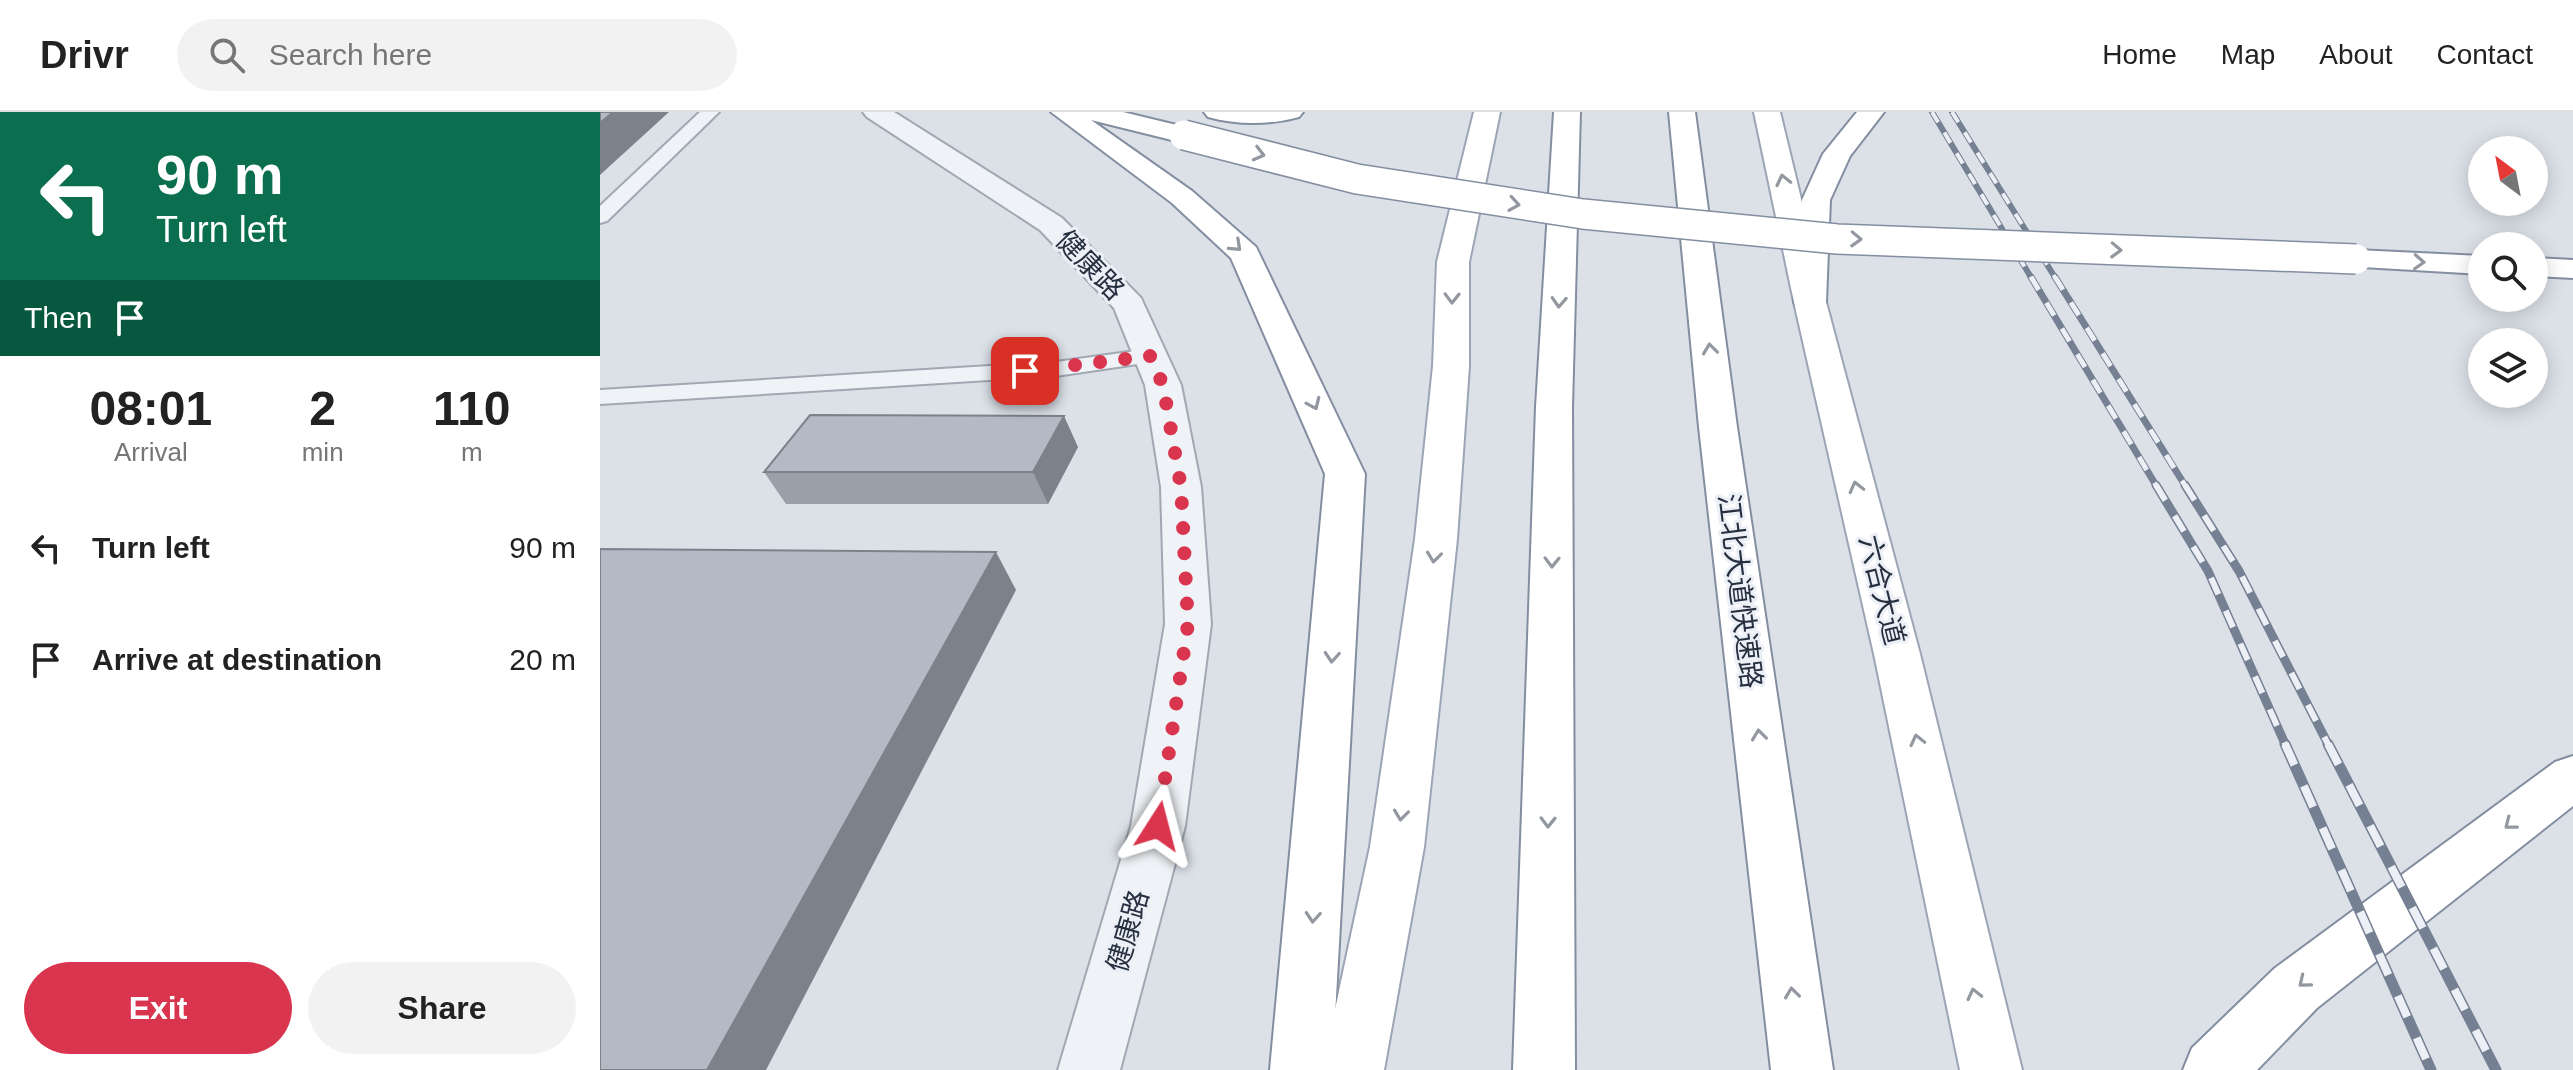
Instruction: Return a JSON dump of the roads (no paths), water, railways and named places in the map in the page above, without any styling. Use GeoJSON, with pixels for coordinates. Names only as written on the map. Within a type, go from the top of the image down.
{"type":"FeatureCollection","features":[{"type":"Feature","properties":{"kind":"main road"},"geometry":{"type":"LineString","coordinates":[[1064,112],[1182,197],[1245,254],[1345,474],[1301,1070]]}},
{"type":"Feature","properties":{"kind":"main road"},"geometry":{"type":"LineString","coordinates":[[1092,112],[1357,179],[1583,214],[1837,239],[2468,264]]}},
{"type":"Feature","properties":{"kind":"main road"},"geometry":{"type":"LineString","coordinates":[[1217,112],[1256,115],[1290,112]]}},
{"type":"Feature","properties":{"kind":"main road"},"geometry":{"type":"LineString","coordinates":[[1353,1070],[1397,847],[1434,554],[1451,366],[1453,262],[1487,112]]}},
{"type":"Feature","properties":{"kind":"main road"},"geometry":{"type":"LineString","coordinates":[[1544,1070],[1554,407],[1567,112]]}},
{"type":"Feature","properties":{"kind":"main road","name":"江北大道快速路"},"geometry":{"type":"LineString","coordinates":[[1682,112],[1718,427],[1802,1070]]}},
{"type":"Feature","properties":{"kind":"main road","name":"六合大道"},"geometry":{"type":"LineString","coordinates":[[1767,112],[1810,302],[1897,654],[1991,1070]]}},
{"type":"Feature","properties":{"kind":"main road"},"geometry":{"type":"LineString","coordinates":[[1810,302],[1816,200],[1837,154],[1871,112]]}},
{"type":"Feature","properties":{"kind":"main road"},"geometry":{"type":"LineString","coordinates":[[2548,268],[2573,269]]}},
{"type":"Feature","properties":{"kind":"main road"},"geometry":{"type":"LineString","coordinates":[[2214,1070],[2296,988],[2573,777]]}},
{"type":"Feature","properties":{"kind":"street","name":"健康路"},"geometry":{"type":"LineString","coordinates":[[876,112],[1051,224],[1129,305],[1163,385],[1181,487],[1188,624],[1158,826],[1089,1070]]}},
{"type":"Feature","properties":{"kind":"lane"},"geometry":{"type":"LineString","coordinates":[[600,217],[710,112]]}},
{"type":"Feature","properties":{"kind":"lane"},"geometry":{"type":"LineString","coordinates":[[600,397],[1056,369],[1150,356]]}},
{"type":"Feature","properties":{"kind":"railway"},"geometry":{"type":"LineString","coordinates":[[1932,112],[2032,279]]}},
{"type":"Feature","properties":{"kind":"railway"},"geometry":{"type":"LineString","coordinates":[[1952,112],[2056,279]]}},
{"type":"Feature","properties":{"kind":"railway"},"geometry":{"type":"LineString","coordinates":[[2031,277],[2157,487]]}},
{"type":"Feature","properties":{"kind":"railway"},"geometry":{"type":"LineString","coordinates":[[2055,277],[2186,487]]}},
{"type":"Feature","properties":{"kind":"railway"},"geometry":{"type":"LineString","coordinates":[[2156,485],[2208,571],[2286,746]]}},
{"type":"Feature","properties":{"kind":"railway"},"geometry":{"type":"LineString","coordinates":[[2185,485],[2239,571],[2329,746]]}},
{"type":"Feature","properties":{"kind":"railway"},"geometry":{"type":"LineString","coordinates":[[2285,744],[2431,1070]]}},
{"type":"Feature","properties":{"kind":"railway"},"geometry":{"type":"LineString","coordinates":[[2328,744],[2496,1070]]}}]}
